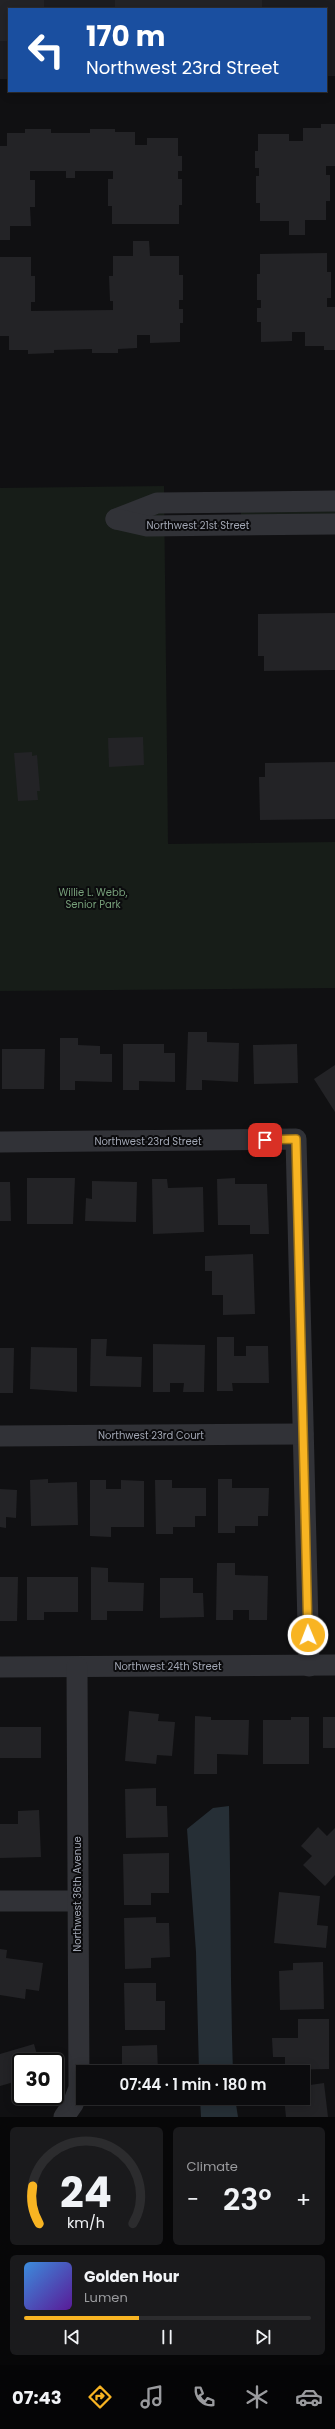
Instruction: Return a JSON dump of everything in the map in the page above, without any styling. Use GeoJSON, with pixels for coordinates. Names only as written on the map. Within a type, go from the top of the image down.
{"type":"FeatureCollection","features":[{"type":"Feature","properties":{"kind":"street","name":"Northwest 21st Street"},"geometry":{"type":"LineString","coordinates":[[335,501],[157,503],[116,519],[146,526],[335,524]]}},
{"type":"Feature","properties":{"kind":"street","name":"Northwest 23rd Street"},"geometry":{"type":"LineString","coordinates":[[0,1142],[296,1139],[303,1434]]}},
{"type":"Feature","properties":{"kind":"street","name":"Northwest 23rd Court"},"geometry":{"type":"LineString","coordinates":[[0,1436],[303,1434]]}},
{"type":"Feature","properties":{"kind":"street"},"geometry":{"type":"LineString","coordinates":[[303,1434],[309,1666]]}},
{"type":"Feature","properties":{"kind":"street","name":"Northwest 24th Street"},"geometry":{"type":"LineString","coordinates":[[0,1667],[335,1665]]}},
{"type":"Feature","properties":{"kind":"street","name":"Northwest 36th Avenue"},"geometry":{"type":"LineString","coordinates":[[64,2117],[74,2104],[79,2088],[77,1667]]}},
{"type":"Feature","properties":{"kind":"street"},"geometry":{"type":"LineString","coordinates":[[0,1901],[77,1901]]}},
{"type":"Feature","properties":{"kind":"shaded area"},"geometry":{"type":"Polygon","coordinates":[[[0,0],[335,0],[335,76],[327,76],[327,8],[8,8],[8,79],[0,79],[0,0]]]}},
{"type":"Feature","properties":{"kind":"shaded area"},"geometry":{"type":"Polygon","coordinates":[[[229,1806],[233,2065],[199,2065],[196,1952],[187,1829],[213,1808],[229,1806]]]}},
{"type":"Feature","properties":{"kind":"shaded area"},"geometry":{"type":"Polygon","coordinates":[[[200,2105],[236,2105],[238,2117],[201,2117],[200,2105]]]}},
{"type":"Feature","properties":{"kind":"green space","name":"Willie L. Webb, Senior Park"},"geometry":{"type":"Polygon","coordinates":[[[164,486],[168,844],[335,842],[335,988],[0,991],[0,488],[164,486]]]}},
{"type":"Feature","properties":{"kind":"green space"},"geometry":{"type":"Polygon","coordinates":[[[335,508],[335,517],[241,516],[241,511],[335,508]]]}},
{"type":"Feature","properties":{"kind":"building"},"geometry":{"type":"Polygon","coordinates":[[[0,0],[44,0],[44,8],[8,8],[8,41],[0,41],[0,0]]]}},
{"type":"Feature","properties":{"kind":"building"},"geometry":{"type":"Polygon","coordinates":[[[115,0],[262,0],[262,8],[115,8],[115,0]]]}},
{"type":"Feature","properties":{"kind":"building"},"geometry":{"type":"Polygon","coordinates":[[[321,124],[335,124],[335,166],[326,166],[326,175],[330,175],[330,201],[326,201],[326,220],[305,220],[305,235],[289,235],[289,221],[260,221],[260,203],[256,203],[256,176],[259,176],[259,168],[255,168],[255,151],[258,151],[258,134],[289,134],[289,141],[303,141],[303,128],[321,128],[321,124]]]}},
{"type":"Feature","properties":{"kind":"building"},"geometry":{"type":"Polygon","coordinates":[[[25,129],[51,129],[51,133],[90,133],[90,129],[115,129],[115,132],[135,132],[135,145],[147,145],[147,138],[178,138],[178,156],[182,156],[182,171],[178,171],[178,179],[182,179],[182,205],[179,205],[179,224],[112,224],[112,206],[108,206],[108,179],[113,179],[113,171],[75,171],[75,178],[66,178],[66,171],[30,171],[30,180],[35,180],[35,207],[30,207],[31,226],[10,226],[10,240],[0,240],[0,146],[7,146],[7,133],[25,133],[25,129]]]}},
{"type":"Feature","properties":{"kind":"building"},"geometry":{"type":"Polygon","coordinates":[[[133,241],[149,241],[150,256],[179,256],[179,275],[183,275],[183,300],[179,300],[179,309],[183,309],[183,323],[180,323],[180,342],[150,343],[150,335],[137,335],[137,348],[118,349],[118,353],[92,353],[92,349],[54,350],[54,353],[28,354],[28,350],[9,350],[9,336],[0,336],[0,257],[31,257],[31,276],[35,276],[35,302],[31,302],[31,311],[113,310],[113,301],[110,301],[109,276],[113,276],[113,256],[133,256],[133,241]]]}},
{"type":"Feature","properties":{"kind":"building"},"geometry":{"type":"Polygon","coordinates":[[[327,253],[327,272],[331,272],[331,298],[327,298],[327,307],[335,307],[335,350],[324,350],[324,346],[305,346],[305,332],[292,332],[292,341],[261,342],[261,322],[257,322],[257,308],[261,308],[261,300],[257,300],[257,274],[260,274],[260,254],[327,253]]]}},
{"type":"Feature","properties":{"kind":"building"},"geometry":{"type":"Polygon","coordinates":[[[335,613],[335,670],[264,671],[264,656],[258,656],[258,614],[335,613]]]}},
{"type":"Feature","properties":{"kind":"building"},"geometry":{"type":"Polygon","coordinates":[[[143,737],[144,765],[109,767],[108,738],[143,737]]]}},
{"type":"Feature","properties":{"kind":"building"},"geometry":{"type":"Polygon","coordinates":[[[32,752],[32,756],[37,755],[40,791],[37,791],[38,800],[18,801],[14,753],[32,752]]]}},
{"type":"Feature","properties":{"kind":"building"},"geometry":{"type":"Polygon","coordinates":[[[335,762],[335,819],[260,820],[259,777],[265,777],[265,763],[335,762]]]}},
{"type":"Feature","properties":{"kind":"building"},"geometry":{"type":"Polygon","coordinates":[[[188,1032],[207,1032],[207,1042],[239,1043],[238,1082],[202,1080],[202,1090],[186,1090],[188,1032]]]}},
{"type":"Feature","properties":{"kind":"building"},"geometry":{"type":"Polygon","coordinates":[[[60,1038],[78,1038],[78,1045],[100,1046],[100,1054],[112,1054],[112,1082],[75,1081],[75,1090],[60,1090],[60,1038]]]}},
{"type":"Feature","properties":{"kind":"building"},"geometry":{"type":"Polygon","coordinates":[[[123,1044],[164,1044],[164,1053],[175,1053],[175,1082],[139,1081],[139,1090],[123,1090],[123,1044]]]}},
{"type":"Feature","properties":{"kind":"building"},"geometry":{"type":"Polygon","coordinates":[[[297,1044],[298,1083],[254,1084],[253,1045],[297,1044]]]}},
{"type":"Feature","properties":{"kind":"building"},"geometry":{"type":"Polygon","coordinates":[[[2,1049],[45,1049],[44,1089],[2,1089],[2,1049]]]}},
{"type":"Feature","properties":{"kind":"building"},"geometry":{"type":"Polygon","coordinates":[[[335,1065],[335,1112],[314,1079],[335,1065]]]}},
{"type":"Feature","properties":{"kind":"building"},"geometry":{"type":"Polygon","coordinates":[[[27,1178],[75,1178],[73,1224],[27,1224],[27,1178]]]}},
{"type":"Feature","properties":{"kind":"building"},"geometry":{"type":"Polygon","coordinates":[[[235,1178],[235,1184],[267,1184],[269,1234],[250,1234],[250,1225],[218,1225],[217,1179],[235,1178]]]}},
{"type":"Feature","properties":{"kind":"building"},"geometry":{"type":"Polygon","coordinates":[[[152,1179],[167,1179],[168,1188],[203,1187],[204,1232],[153,1234],[152,1179]]]}},
{"type":"Feature","properties":{"kind":"building"},"geometry":{"type":"Polygon","coordinates":[[[92,1181],[137,1182],[136,1222],[85,1221],[86,1198],[92,1199],[92,1181]]]}},
{"type":"Feature","properties":{"kind":"building"},"geometry":{"type":"Polygon","coordinates":[[[0,1182],[10,1182],[11,1221],[0,1221],[0,1182]]]}},
{"type":"Feature","properties":{"kind":"building"},"geometry":{"type":"Polygon","coordinates":[[[253,1254],[255,1314],[223,1315],[223,1295],[212,1295],[212,1271],[205,1271],[205,1256],[253,1254]]]}},
{"type":"Feature","properties":{"kind":"building"},"geometry":{"type":"Polygon","coordinates":[[[217,1337],[234,1337],[234,1356],[246,1356],[246,1346],[268,1346],[269,1383],[232,1383],[233,1391],[217,1391],[217,1337]]]}},
{"type":"Feature","properties":{"kind":"building"},"geometry":{"type":"Polygon","coordinates":[[[91,1339],[107,1339],[106,1356],[142,1357],[141,1387],[90,1386],[91,1339]]]}},
{"type":"Feature","properties":{"kind":"building"},"geometry":{"type":"Polygon","coordinates":[[[153,1344],[205,1345],[204,1392],[183,1392],[184,1383],[170,1383],[170,1392],[153,1392],[153,1344]]]}},
{"type":"Feature","properties":{"kind":"building"},"geometry":{"type":"Polygon","coordinates":[[[31,1347],[77,1348],[77,1392],[30,1389],[31,1347]]]}},
{"type":"Feature","properties":{"kind":"building"},"geometry":{"type":"Polygon","coordinates":[[[0,1348],[14,1348],[13,1393],[0,1393],[0,1348]]]}},
{"type":"Feature","properties":{"kind":"building"},"geometry":{"type":"Polygon","coordinates":[[[48,1479],[48,1483],[77,1482],[78,1525],[31,1526],[30,1480],[48,1479]]]}},
{"type":"Feature","properties":{"kind":"building"},"geometry":{"type":"Polygon","coordinates":[[[218,1479],[232,1479],[232,1488],[269,1488],[268,1516],[258,1516],[258,1526],[235,1526],[235,1533],[218,1533],[218,1479]]]}},
{"type":"Feature","properties":{"kind":"building"},"geometry":{"type":"Polygon","coordinates":[[[90,1480],[106,1480],[106,1489],[121,1489],[121,1480],[144,1481],[144,1527],[111,1527],[111,1537],[90,1536],[90,1480]]]}},
{"type":"Feature","properties":{"kind":"building"},"geometry":{"type":"Polygon","coordinates":[[[155,1480],[172,1480],[172,1488],[206,1488],[206,1516],[195,1516],[195,1527],[173,1527],[173,1534],[156,1534],[155,1480]]]}},
{"type":"Feature","properties":{"kind":"building"},"geometry":{"type":"Polygon","coordinates":[[[0,1489],[17,1490],[16,1518],[6,1517],[6,1528],[0,1527],[0,1489]]]}},
{"type":"Feature","properties":{"kind":"building"},"geometry":{"type":"Polygon","coordinates":[[[217,1563],[235,1563],[235,1575],[268,1576],[267,1620],[249,1620],[249,1610],[233,1610],[233,1620],[216,1620],[217,1563]]]}},
{"type":"Feature","properties":{"kind":"building"},"geometry":{"type":"Polygon","coordinates":[[[91,1567],[108,1568],[108,1582],[144,1583],[143,1611],[107,1611],[107,1620],[91,1620],[91,1567]]]}},
{"type":"Feature","properties":{"kind":"building"},"geometry":{"type":"Polygon","coordinates":[[[0,1577],[18,1577],[17,1621],[0,1621],[0,1577]]]}},
{"type":"Feature","properties":{"kind":"building"},"geometry":{"type":"Polygon","coordinates":[[[27,1577],[78,1577],[78,1612],[44,1612],[44,1620],[27,1620],[27,1577]]]}},
{"type":"Feature","properties":{"kind":"building"},"geometry":{"type":"Polygon","coordinates":[[[160,1578],[193,1578],[193,1593],[203,1593],[204,1617],[160,1618],[160,1578]]]}},
{"type":"Feature","properties":{"kind":"building"},"geometry":{"type":"Polygon","coordinates":[[[129,1711],[159,1714],[158,1721],[175,1722],[172,1756],[157,1755],[156,1764],[125,1761],[129,1711]]]}},
{"type":"Feature","properties":{"kind":"building"},"geometry":{"type":"Polygon","coordinates":[[[195,1716],[211,1717],[211,1720],[249,1720],[248,1755],[217,1754],[217,1774],[194,1774],[195,1716]]]}},
{"type":"Feature","properties":{"kind":"building"},"geometry":{"type":"Polygon","coordinates":[[[291,1717],[309,1717],[309,1764],[263,1764],[263,1720],[291,1720],[291,1717]]]}},
{"type":"Feature","properties":{"kind":"building"},"geometry":{"type":"Polygon","coordinates":[[[323,1717],[335,1717],[335,1748],[323,1748],[323,1717]]]}},
{"type":"Feature","properties":{"kind":"building"},"geometry":{"type":"Polygon","coordinates":[[[0,1727],[41,1727],[41,1758],[0,1758],[0,1727]]]}},
{"type":"Feature","properties":{"kind":"building"},"geometry":{"type":"Polygon","coordinates":[[[156,1788],[156,1806],[167,1806],[168,1837],[126,1838],[125,1789],[156,1788]]]}},
{"type":"Feature","properties":{"kind":"building"},"geometry":{"type":"Polygon","coordinates":[[[39,1810],[41,1857],[0,1858],[0,1824],[18,1824],[18,1811],[39,1810]]]}},
{"type":"Feature","properties":{"kind":"building"},"geometry":{"type":"Polygon","coordinates":[[[318,1827],[327,1836],[335,1828],[335,1875],[325,1886],[303,1865],[312,1856],[301,1846],[318,1827]]]}},
{"type":"Feature","properties":{"kind":"building"},"geometry":{"type":"Polygon","coordinates":[[[169,1853],[169,1893],[151,1893],[151,1905],[124,1905],[123,1854],[169,1853]]]}},
{"type":"Feature","properties":{"kind":"building"},"geometry":{"type":"Polygon","coordinates":[[[279,1892],[320,1896],[317,1925],[328,1926],[326,1948],[274,1943],[279,1892]]]}},
{"type":"Feature","properties":{"kind":"building"},"geometry":{"type":"Polygon","coordinates":[[[156,1917],[156,1923],[169,1923],[170,1957],[151,1958],[151,1968],[125,1969],[124,1918],[156,1917]]]}},
{"type":"Feature","properties":{"kind":"building"},"geometry":{"type":"Polygon","coordinates":[[[0,1949],[7,1950],[6,1958],[43,1963],[39,1991],[26,1989],[25,1999],[0,1995],[0,1949]]]}},
{"type":"Feature","properties":{"kind":"building"},"geometry":{"type":"Polygon","coordinates":[[[323,1962],[324,2009],[280,2010],[279,1971],[293,1970],[293,1963],[323,1962]]]}},
{"type":"Feature","properties":{"kind":"building"},"geometry":{"type":"Polygon","coordinates":[[[124,1983],[156,1983],[156,2001],[165,2001],[165,2030],[125,2030],[124,1983]]]}},
{"type":"Feature","properties":{"kind":"building"},"geometry":{"type":"Polygon","coordinates":[[[298,2019],[329,2019],[329,2069],[310,2069],[310,2065],[285,2065],[285,2057],[273,2057],[272,2038],[298,2038],[298,2019]]]}},
{"type":"Feature","properties":{"kind":"building"},"geometry":{"type":"Polygon","coordinates":[[[34,2044],[36,2053],[12,2053],[12,2083],[0,2086],[0,2054],[34,2044]]]}},
{"type":"Feature","properties":{"kind":"building"},"geometry":{"type":"Polygon","coordinates":[[[157,2045],[158,2065],[122,2065],[122,2046],[157,2045]]]}},
{"type":"Feature","properties":{"kind":"building"},"geometry":{"type":"Polygon","coordinates":[[[324,2083],[328,2117],[286,2117],[285,2105],[310,2105],[310,2085],[324,2083]]]}},
{"type":"Feature","properties":{"kind":"route"},"geometry":{"type":"LineString","coordinates":[[265,1140],[296,1139],[308,1635]]}}]}
